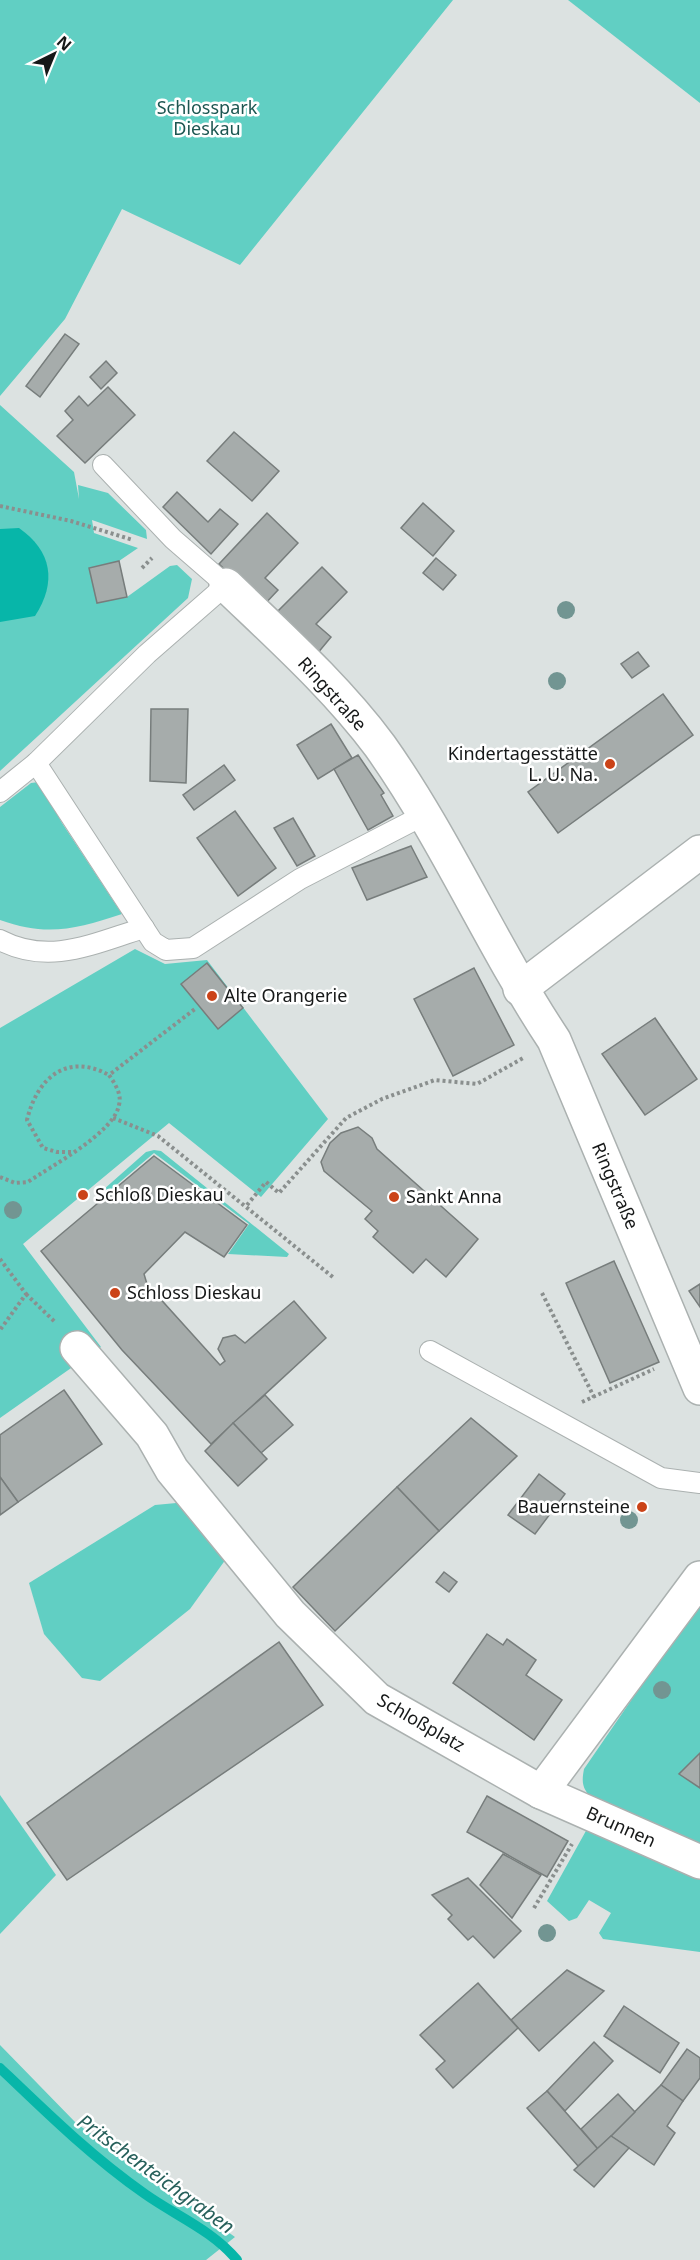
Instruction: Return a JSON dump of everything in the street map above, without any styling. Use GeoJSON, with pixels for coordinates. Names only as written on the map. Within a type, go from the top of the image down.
{"type":"FeatureCollection","features":[{"type":"Feature","properties":{"kind":"street","name":"Ringstraße"},"geometry":{"type":"LineString","coordinates":[[226,585],[344,704],[379,746],[424,815],[520,989],[554,1040],[700,1388]]}},
{"type":"Feature","properties":{"kind":"street"},"geometry":{"type":"LineString","coordinates":[[520,989],[699,854]]}},
{"type":"Feature","properties":{"kind":"street","name":"Schloßplatz"},"geometry":{"type":"LineString","coordinates":[[77,1348],[152,1435],[172,1470],[290,1614],[377,1699],[541,1792]]}},
{"type":"Feature","properties":{"kind":"street"},"geometry":{"type":"LineString","coordinates":[[541,1792],[700,1578]]}},
{"type":"Feature","properties":{"kind":"street","name":"Brunnen"},"geometry":{"type":"LineString","coordinates":[[541,1792],[700,1863]]}},
{"type":"Feature","properties":{"kind":"lane","name":"Ringstraße"},"geometry":{"type":"LineString","coordinates":[[103,465],[173,539],[226,585]]}},
{"type":"Feature","properties":{"kind":"lane"},"geometry":{"type":"LineString","coordinates":[[0,792],[36,764],[147,654],[226,585]]}},
{"type":"Feature","properties":{"kind":"lane"},"geometry":{"type":"LineString","coordinates":[[36,764],[153,942],[166,950],[193,948],[300,879],[424,815]]}},
{"type":"Feature","properties":{"kind":"lane"},"geometry":{"type":"LineString","coordinates":[[0,940],[19,950],[44,954],[79,948],[144,928]]}},
{"type":"Feature","properties":{"kind":"lane"},"geometry":{"type":"LineString","coordinates":[[430,1351],[661,1478],[700,1483]]}},
{"type":"Feature","properties":{"kind":"path"},"geometry":{"type":"LineString","coordinates":[[0,506],[71,521],[140,542]]}},
{"type":"Feature","properties":{"kind":"path"},"geometry":{"type":"LineString","coordinates":[[109,1075],[195,1009]]}},
{"type":"Feature","properties":{"kind":"path"},"geometry":{"type":"LineString","coordinates":[[247,1205],[266,1182],[279,1193],[346,1118],[355,1113],[382,1099],[435,1080],[477,1084],[554,1040]]}},
{"type":"Feature","properties":{"kind":"path"},"geometry":{"type":"LineString","coordinates":[[0,1177],[15,1183],[28,1182],[87,1143],[113,1118],[119,1105],[118,1090],[109,1075],[83,1066],[65,1068],[49,1077],[31,1102],[27,1120],[43,1148],[57,1152],[72,1152]]}},
{"type":"Feature","properties":{"kind":"path"},"geometry":{"type":"LineString","coordinates":[[113,1118],[158,1136],[247,1205],[334,1278]]}},
{"type":"Feature","properties":{"kind":"path"},"geometry":{"type":"LineString","coordinates":[[0,1259],[26,1294],[0,1330]]}},
{"type":"Feature","properties":{"kind":"path"},"geometry":{"type":"LineString","coordinates":[[542,1293],[594,1396]]}},
{"type":"Feature","properties":{"kind":"path"},"geometry":{"type":"LineString","coordinates":[[549,1416],[685,1355]]}},
{"type":"Feature","properties":{"kind":"path"},"geometry":{"type":"LineString","coordinates":[[534,1908],[573,1843]]}},
{"type":"Feature","properties":{"kind":"green space","name":"Schlosspark Dieskau"},"geometry":{"type":"Polygon","coordinates":[[[0,0],[453,0],[240,265],[122,209],[65,319],[0,396],[0,0]]]}},
{"type":"Feature","properties":{"kind":"green space"},"geometry":{"type":"Polygon","coordinates":[[[568,0],[700,0],[700,103],[568,0]]]}},
{"type":"Feature","properties":{"kind":"green space"},"geometry":{"type":"Polygon","coordinates":[[[0,405],[74,472],[79,499],[78,485],[108,493],[146,530],[147,539],[92,520],[94,533],[138,548],[119,561],[89,568],[97,603],[127,597],[170,566],[177,565],[192,579],[188,598],[0,771],[0,405]]]}},
{"type":"Feature","properties":{"kind":"green space"},"geometry":{"type":"Polygon","coordinates":[[[39,782],[62,823],[122,914],[76,927],[47,930],[0,920],[0,807],[31,783],[39,782]]]}},
{"type":"Feature","properties":{"kind":"green space"},"geometry":{"type":"Polygon","coordinates":[[[135,949],[165,964],[207,960],[328,1119],[261,1197],[169,1123],[23,1244],[101,1347],[0,1418],[0,1028],[135,949]]]}},
{"type":"Feature","properties":{"kind":"green space"},"geometry":{"type":"Polygon","coordinates":[[[161,1151],[289,1254],[287,1257],[228,1254],[249,1224],[154,1153],[107,1193],[103,1190],[146,1152],[161,1151]]]}},
{"type":"Feature","properties":{"kind":"green space"},"geometry":{"type":"Polygon","coordinates":[[[187,1502],[231,1552],[190,1609],[100,1681],[82,1678],[44,1634],[29,1583],[155,1505],[187,1502]]]}},
{"type":"Feature","properties":{"kind":"green space"},"geometry":{"type":"Polygon","coordinates":[[[700,1600],[700,1753],[679,1774],[700,1788],[700,1847],[594,1800],[585,1790],[583,1779],[584,1769],[700,1600]]]}},
{"type":"Feature","properties":{"kind":"green space"},"geometry":{"type":"Polygon","coordinates":[[[0,1795],[56,1875],[0,1934],[0,1795]]]}},
{"type":"Feature","properties":{"kind":"green space"},"geometry":{"type":"Polygon","coordinates":[[[587,1829],[700,1879],[700,1952],[603,1939],[599,1933],[611,1913],[589,1900],[577,1918],[569,1921],[547,1901],[587,1829]]]}},
{"type":"Feature","properties":{"kind":"green space"},"geometry":{"type":"Polygon","coordinates":[[[0,2045],[76,2123],[235,2237],[206,2260],[0,2260],[0,2045]]]}},
{"type":"Feature","properties":{"kind":"shaded area"},"geometry":{"type":"Polygon","coordinates":[[[19,528],[39,547],[44,557],[48,568],[46,591],[35,616],[0,622],[0,529],[19,528]]]}},
{"type":"Feature","properties":{"kind":"building"},"geometry":{"type":"Polygon","coordinates":[[[65,334],[79,344],[40,397],[26,386],[65,334]]]}},
{"type":"Feature","properties":{"kind":"building"},"geometry":{"type":"Polygon","coordinates":[[[106,361],[117,373],[101,389],[90,377],[106,361]]]}},
{"type":"Feature","properties":{"kind":"building"},"geometry":{"type":"Polygon","coordinates":[[[108,387],[135,415],[85,463],[57,436],[73,420],[65,411],[79,396],[88,406],[108,387]]]}},
{"type":"Feature","properties":{"kind":"building"},"geometry":{"type":"Polygon","coordinates":[[[234,432],[279,471],[252,501],[207,461],[234,432]]]}},
{"type":"Feature","properties":{"kind":"building"},"geometry":{"type":"Polygon","coordinates":[[[177,492],[208,522],[220,509],[238,524],[211,554],[163,507],[177,492]]]}},
{"type":"Feature","properties":{"kind":"building"},"geometry":{"type":"Polygon","coordinates":[[[423,503],[454,531],[433,556],[401,528],[423,503]]]}},
{"type":"Feature","properties":{"kind":"building"},"geometry":{"type":"Polygon","coordinates":[[[267,513],[298,543],[265,578],[278,590],[263,606],[219,564],[267,513]]]}},
{"type":"Feature","properties":{"kind":"building"},"geometry":{"type":"Polygon","coordinates":[[[436,558],[456,575],[443,590],[423,573],[436,558]]]}},
{"type":"Feature","properties":{"kind":"building"},"geometry":{"type":"Polygon","coordinates":[[[119,561],[127,597],[97,603],[89,568],[119,561]]]}},
{"type":"Feature","properties":{"kind":"building"},"geometry":{"type":"Polygon","coordinates":[[[322,567],[347,592],[316,624],[331,637],[317,654],[272,617],[322,567]]]}},
{"type":"Feature","properties":{"kind":"building"},"geometry":{"type":"Polygon","coordinates":[[[638,652],[649,666],[632,678],[621,664],[638,652]]]}},
{"type":"Feature","properties":{"kind":"building","name":"Kindertagesstätte L. U. Na."},"geometry":{"type":"Polygon","coordinates":[[[663,694],[693,735],[558,833],[528,792],[663,694]]]}},
{"type":"Feature","properties":{"kind":"building"},"geometry":{"type":"Polygon","coordinates":[[[151,709],[188,709],[186,783],[150,781],[151,709]]]}},
{"type":"Feature","properties":{"kind":"building"},"geometry":{"type":"Polygon","coordinates":[[[331,724],[352,758],[318,779],[297,745],[331,724]]]}},
{"type":"Feature","properties":{"kind":"building"},"geometry":{"type":"Polygon","coordinates":[[[358,755],[384,793],[381,795],[393,816],[368,830],[334,769],[358,755]]]}},
{"type":"Feature","properties":{"kind":"building"},"geometry":{"type":"Polygon","coordinates":[[[224,765],[235,780],[194,810],[183,795],[224,765]]]}},
{"type":"Feature","properties":{"kind":"building"},"geometry":{"type":"Polygon","coordinates":[[[235,811],[276,868],[238,896],[197,838],[235,811]]]}},
{"type":"Feature","properties":{"kind":"building"},"geometry":{"type":"Polygon","coordinates":[[[293,818],[315,856],[297,866],[274,828],[293,818]]]}},
{"type":"Feature","properties":{"kind":"building"},"geometry":{"type":"Polygon","coordinates":[[[411,846],[427,877],[367,900],[352,868],[411,846]]]}},
{"type":"Feature","properties":{"kind":"building","name":"Alte Orangerie"},"geometry":{"type":"Polygon","coordinates":[[[207,963],[243,1008],[218,1029],[181,984],[207,963]]]}},
{"type":"Feature","properties":{"kind":"building"},"geometry":{"type":"Polygon","coordinates":[[[474,968],[514,1045],[453,1076],[414,999],[474,968]]]}},
{"type":"Feature","properties":{"kind":"building"},"geometry":{"type":"Polygon","coordinates":[[[655,1018],[697,1079],[645,1115],[602,1054],[655,1018]]]}},
{"type":"Feature","properties":{"kind":"building","name":"Sankt Anna"},"geometry":{"type":"Polygon","coordinates":[[[358,1127],[372,1138],[377,1149],[478,1239],[446,1277],[426,1259],[413,1273],[373,1237],[378,1231],[365,1219],[372,1211],[324,1171],[321,1162],[330,1143],[341,1133],[358,1127]]]}},
{"type":"Feature","properties":{"kind":"building","name":"Schloss Dieskau"},"geometry":{"type":"Polygon","coordinates":[[[154,1156],[247,1225],[224,1257],[185,1232],[144,1274],[147,1284],[220,1365],[225,1361],[218,1349],[223,1338],[235,1335],[245,1343],[294,1301],[326,1338],[211,1444],[122,1350],[41,1251],[154,1156]]]}},
{"type":"Feature","properties":{"kind":"building"},"geometry":{"type":"Polygon","coordinates":[[[614,1261],[659,1362],[610,1383],[566,1283],[614,1261]]]}},
{"type":"Feature","properties":{"kind":"building"},"geometry":{"type":"Polygon","coordinates":[[[700,1284],[700,1307],[689,1291],[700,1284]]]}},
{"type":"Feature","properties":{"kind":"building"},"geometry":{"type":"Polygon","coordinates":[[[64,1390],[102,1444],[18,1502],[0,1477],[0,1435],[64,1390]]]}},
{"type":"Feature","properties":{"kind":"building"},"geometry":{"type":"Polygon","coordinates":[[[265,1395],[293,1425],[261,1453],[233,1423],[265,1395]]]}},
{"type":"Feature","properties":{"kind":"building"},"geometry":{"type":"Polygon","coordinates":[[[471,1418],[517,1456],[439,1531],[397,1487],[471,1418]]]}},
{"type":"Feature","properties":{"kind":"building"},"geometry":{"type":"Polygon","coordinates":[[[233,1423],[267,1459],[238,1486],[205,1451],[233,1423]]]}},
{"type":"Feature","properties":{"kind":"building"},"geometry":{"type":"Polygon","coordinates":[[[539,1474],[565,1494],[535,1534],[508,1515],[539,1474]]]}},
{"type":"Feature","properties":{"kind":"building"},"geometry":{"type":"Polygon","coordinates":[[[0,1477],[18,1502],[0,1515],[0,1477]]]}},
{"type":"Feature","properties":{"kind":"building"},"geometry":{"type":"Polygon","coordinates":[[[397,1487],[439,1531],[335,1631],[293,1587],[397,1487]]]}},
{"type":"Feature","properties":{"kind":"building"},"geometry":{"type":"Polygon","coordinates":[[[444,1572],[457,1582],[449,1592],[436,1582],[444,1572]]]}},
{"type":"Feature","properties":{"kind":"building"},"geometry":{"type":"Polygon","coordinates":[[[487,1634],[503,1645],[507,1639],[536,1660],[526,1675],[562,1700],[534,1740],[453,1683],[487,1634]]]}},
{"type":"Feature","properties":{"kind":"building"},"geometry":{"type":"Polygon","coordinates":[[[279,1642],[323,1705],[67,1880],[27,1823],[279,1642]]]}},
{"type":"Feature","properties":{"kind":"building"},"geometry":{"type":"Polygon","coordinates":[[[700,1753],[700,1788],[679,1774],[700,1753]]]}},
{"type":"Feature","properties":{"kind":"building"},"geometry":{"type":"Polygon","coordinates":[[[487,1796],[568,1841],[547,1877],[467,1832],[487,1796]]]}},
{"type":"Feature","properties":{"kind":"building"},"geometry":{"type":"Polygon","coordinates":[[[503,1854],[541,1875],[512,1918],[480,1885],[503,1854]]]}},
{"type":"Feature","properties":{"kind":"building"},"geometry":{"type":"Polygon","coordinates":[[[468,1878],[521,1931],[494,1958],[473,1936],[468,1940],[448,1919],[452,1915],[432,1895],[468,1878]]]}},
{"type":"Feature","properties":{"kind":"building"},"geometry":{"type":"Polygon","coordinates":[[[567,1970],[604,1991],[539,2051],[511,2020],[567,1970]]]}},
{"type":"Feature","properties":{"kind":"building"},"geometry":{"type":"Polygon","coordinates":[[[478,1983],[518,2028],[453,2088],[436,2069],[445,2061],[420,2035],[478,1983]]]}},
{"type":"Feature","properties":{"kind":"building"},"geometry":{"type":"Polygon","coordinates":[[[624,2006],[679,2043],[660,2073],[604,2036],[624,2006]]]}},
{"type":"Feature","properties":{"kind":"building"},"geometry":{"type":"Polygon","coordinates":[[[594,2042],[613,2061],[565,2111],[547,2091],[594,2042]]]}},
{"type":"Feature","properties":{"kind":"building"},"geometry":{"type":"Polygon","coordinates":[[[687,2049],[700,2058],[700,2078],[683,2101],[661,2085],[687,2049]]]}},
{"type":"Feature","properties":{"kind":"building"},"geometry":{"type":"Polygon","coordinates":[[[661,2085],[683,2101],[667,2126],[675,2133],[654,2165],[611,2136],[661,2085]]]}},
{"type":"Feature","properties":{"kind":"building"},"geometry":{"type":"Polygon","coordinates":[[[547,2091],[598,2149],[578,2166],[527,2108],[547,2091]]]}},
{"type":"Feature","properties":{"kind":"building"},"geometry":{"type":"Polygon","coordinates":[[[618,2094],[635,2112],[598,2149],[581,2129],[618,2094]]]}},
{"type":"Feature","properties":{"kind":"building"},"geometry":{"type":"Polygon","coordinates":[[[611,2136],[629,2148],[594,2187],[574,2170],[611,2136]]]}},
{"type":"Feature","properties":{"kind":"waterway","name":"Pritschenteichgraben"},"geometry":{"type":"LineString","coordinates":[[0,2068],[70,2134],[107,2165],[145,2194],[216,2240],[237,2260]]}},
{"type":"Feature","properties":{"kind":"place","name":"Kindertagesstätte L. U. Na."},"geometry":{"type":"Point","coordinates":[610,764]}},
{"type":"Feature","properties":{"kind":"place","name":"Alte Orangerie"},"geometry":{"type":"Point","coordinates":[212,996]}},
{"type":"Feature","properties":{"kind":"place","name":"Schloß Dieskau"},"geometry":{"type":"Point","coordinates":[83,1195]}},
{"type":"Feature","properties":{"kind":"place","name":"Sankt Anna"},"geometry":{"type":"Point","coordinates":[394,1197]}},
{"type":"Feature","properties":{"kind":"place","name":"Schloss Dieskau"},"geometry":{"type":"Point","coordinates":[115,1293]}},
{"type":"Feature","properties":{"kind":"place","name":"Bauernsteine"},"geometry":{"type":"Point","coordinates":[642,1507]}}]}
